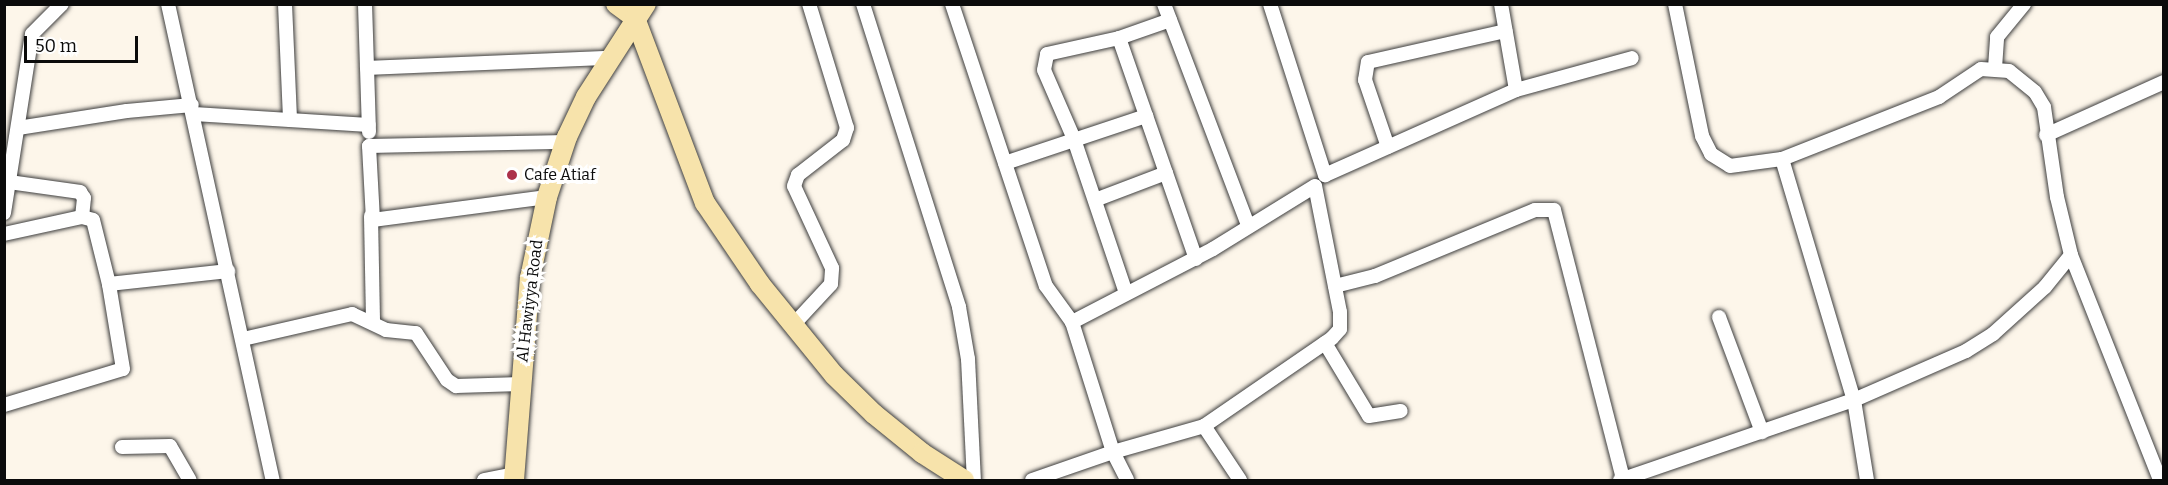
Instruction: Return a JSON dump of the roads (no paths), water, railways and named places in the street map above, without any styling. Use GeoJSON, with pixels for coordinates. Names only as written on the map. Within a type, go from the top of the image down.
{"type":"FeatureCollection","features":[{"type":"Feature","properties":{"kind":"street"},"geometry":{"type":"LineString","coordinates":[[4,213],[32,34],[62,4]]}},
{"type":"Feature","properties":{"kind":"street"},"geometry":{"type":"LineString","coordinates":[[168,4],[273,480]]}},
{"type":"Feature","properties":{"kind":"street"},"geometry":{"type":"LineString","coordinates":[[285,4],[290,120]]}},
{"type":"Feature","properties":{"kind":"street"},"geometry":{"type":"LineString","coordinates":[[365,4],[373,323]]}},
{"type":"Feature","properties":{"kind":"street"},"geometry":{"type":"LineString","coordinates":[[616,4],[641,11],[705,203],[760,284],[834,375],[874,414],[922,453],[964,480]]}},
{"type":"Feature","properties":{"kind":"street"},"geometry":{"type":"LineString","coordinates":[[793,325],[831,284],[832,268],[794,186],[798,175],[843,140],[847,128],[809,4]]}},
{"type":"Feature","properties":{"kind":"street"},"geometry":{"type":"LineString","coordinates":[[863,4],[958,307],[968,359],[974,480]]}},
{"type":"Feature","properties":{"kind":"street"},"geometry":{"type":"LineString","coordinates":[[952,4],[1046,286],[1072,322],[1113,452],[1127,480]]}},
{"type":"Feature","properties":{"kind":"street"},"geometry":{"type":"LineString","coordinates":[[1164,4],[1248,225]]}},
{"type":"Feature","properties":{"kind":"street"},"geometry":{"type":"LineString","coordinates":[[1269,4],[1325,175]]}},
{"type":"Feature","properties":{"kind":"street"},"geometry":{"type":"LineString","coordinates":[[1501,4],[1516,90]]}},
{"type":"Feature","properties":{"kind":"street"},"geometry":{"type":"LineString","coordinates":[[1675,4],[1702,136],[1710,154],[1730,166],[1782,159],[1939,97],[1981,69],[1995,68],[2009,71],[2035,92],[2044,107],[2046,135],[2071,255],[2160,480]]}},
{"type":"Feature","properties":{"kind":"street"},"geometry":{"type":"LineString","coordinates":[[1995,68],[1997,37],[2024,4]]}},
{"type":"Feature","properties":{"kind":"street","name":"Al Hawiyya Road"},"geometry":{"type":"LineString","coordinates":[[514,477],[530,278],[547,197],[566,142],[609,58],[641,11]]}},
{"type":"Feature","properties":{"kind":"street"},"geometry":{"type":"LineString","coordinates":[[1126,293],[1074,139],[1044,70],[1047,54],[1119,38],[1170,20]]}},
{"type":"Feature","properties":{"kind":"street"},"geometry":{"type":"LineString","coordinates":[[1388,147],[1365,80],[1368,62],[1506,31]]}},
{"type":"Feature","properties":{"kind":"street"},"geometry":{"type":"LineString","coordinates":[[1119,38],[1196,259]]}},
{"type":"Feature","properties":{"kind":"street"},"geometry":{"type":"LineString","coordinates":[[367,68],[609,58]]}},
{"type":"Feature","properties":{"kind":"street"},"geometry":{"type":"LineString","coordinates":[[1072,322],[1196,259],[1315,186],[1325,175],[1516,90],[1632,58]]}},
{"type":"Feature","properties":{"kind":"street"},"geometry":{"type":"LineString","coordinates":[[2046,135],[2163,82]]}},
{"type":"Feature","properties":{"kind":"street"},"geometry":{"type":"LineString","coordinates":[[18,128],[127,111],[193,110],[369,125]]}},
{"type":"Feature","properties":{"kind":"street"},"geometry":{"type":"LineString","coordinates":[[1005,163],[1146,116]]}},
{"type":"Feature","properties":{"kind":"street"},"geometry":{"type":"LineString","coordinates":[[369,146],[566,142]]}},
{"type":"Feature","properties":{"kind":"street"},"geometry":{"type":"LineString","coordinates":[[1782,159],[1854,400],[1867,480]]}},
{"type":"Feature","properties":{"kind":"street"},"geometry":{"type":"LineString","coordinates":[[1095,200],[1167,172]]}},
{"type":"Feature","properties":{"kind":"street"},"geometry":{"type":"LineString","coordinates":[[9,182],[80,192],[84,198],[82,217]]}},
{"type":"Feature","properties":{"kind":"street"},"geometry":{"type":"LineString","coordinates":[[1032,480],[1113,452],[1204,426],[1325,343],[1340,329],[1335,286],[1315,186]]}},
{"type":"Feature","properties":{"kind":"street"},"geometry":{"type":"LineString","coordinates":[[370,216],[373,220],[547,197]]}},
{"type":"Feature","properties":{"kind":"street"},"geometry":{"type":"LineString","coordinates":[[1335,286],[1375,276],[1535,210],[1554,210],[1621,480],[1854,400],[1966,351],[1994,334],[2045,287],[2071,255]]}},
{"type":"Feature","properties":{"kind":"street"},"geometry":{"type":"LineString","coordinates":[[4,234],[82,217],[93,220],[110,284],[123,369],[4,405]]}},
{"type":"Feature","properties":{"kind":"street"},"geometry":{"type":"LineString","coordinates":[[110,284],[228,271]]}},
{"type":"Feature","properties":{"kind":"street"},"geometry":{"type":"LineString","coordinates":[[243,339],[352,314],[386,330],[416,333],[447,381],[456,386],[521,384]]}},
{"type":"Feature","properties":{"kind":"street"},"geometry":{"type":"LineString","coordinates":[[1719,318],[1762,432]]}},
{"type":"Feature","properties":{"kind":"street"},"geometry":{"type":"LineString","coordinates":[[1325,343],[1369,416],[1401,411]]}},
{"type":"Feature","properties":{"kind":"street"},"geometry":{"type":"LineString","coordinates":[[1204,426],[1240,480]]}},
{"type":"Feature","properties":{"kind":"street"},"geometry":{"type":"LineString","coordinates":[[122,447],[170,446],[190,480]]}},
{"type":"Feature","properties":{"kind":"street"},"geometry":{"type":"LineString","coordinates":[[484,480],[514,477]]}},
{"type":"Feature","properties":{"kind":"place","name":"Cafe Atiaf"},"geometry":{"type":"Point","coordinates":[512,175]}}]}
